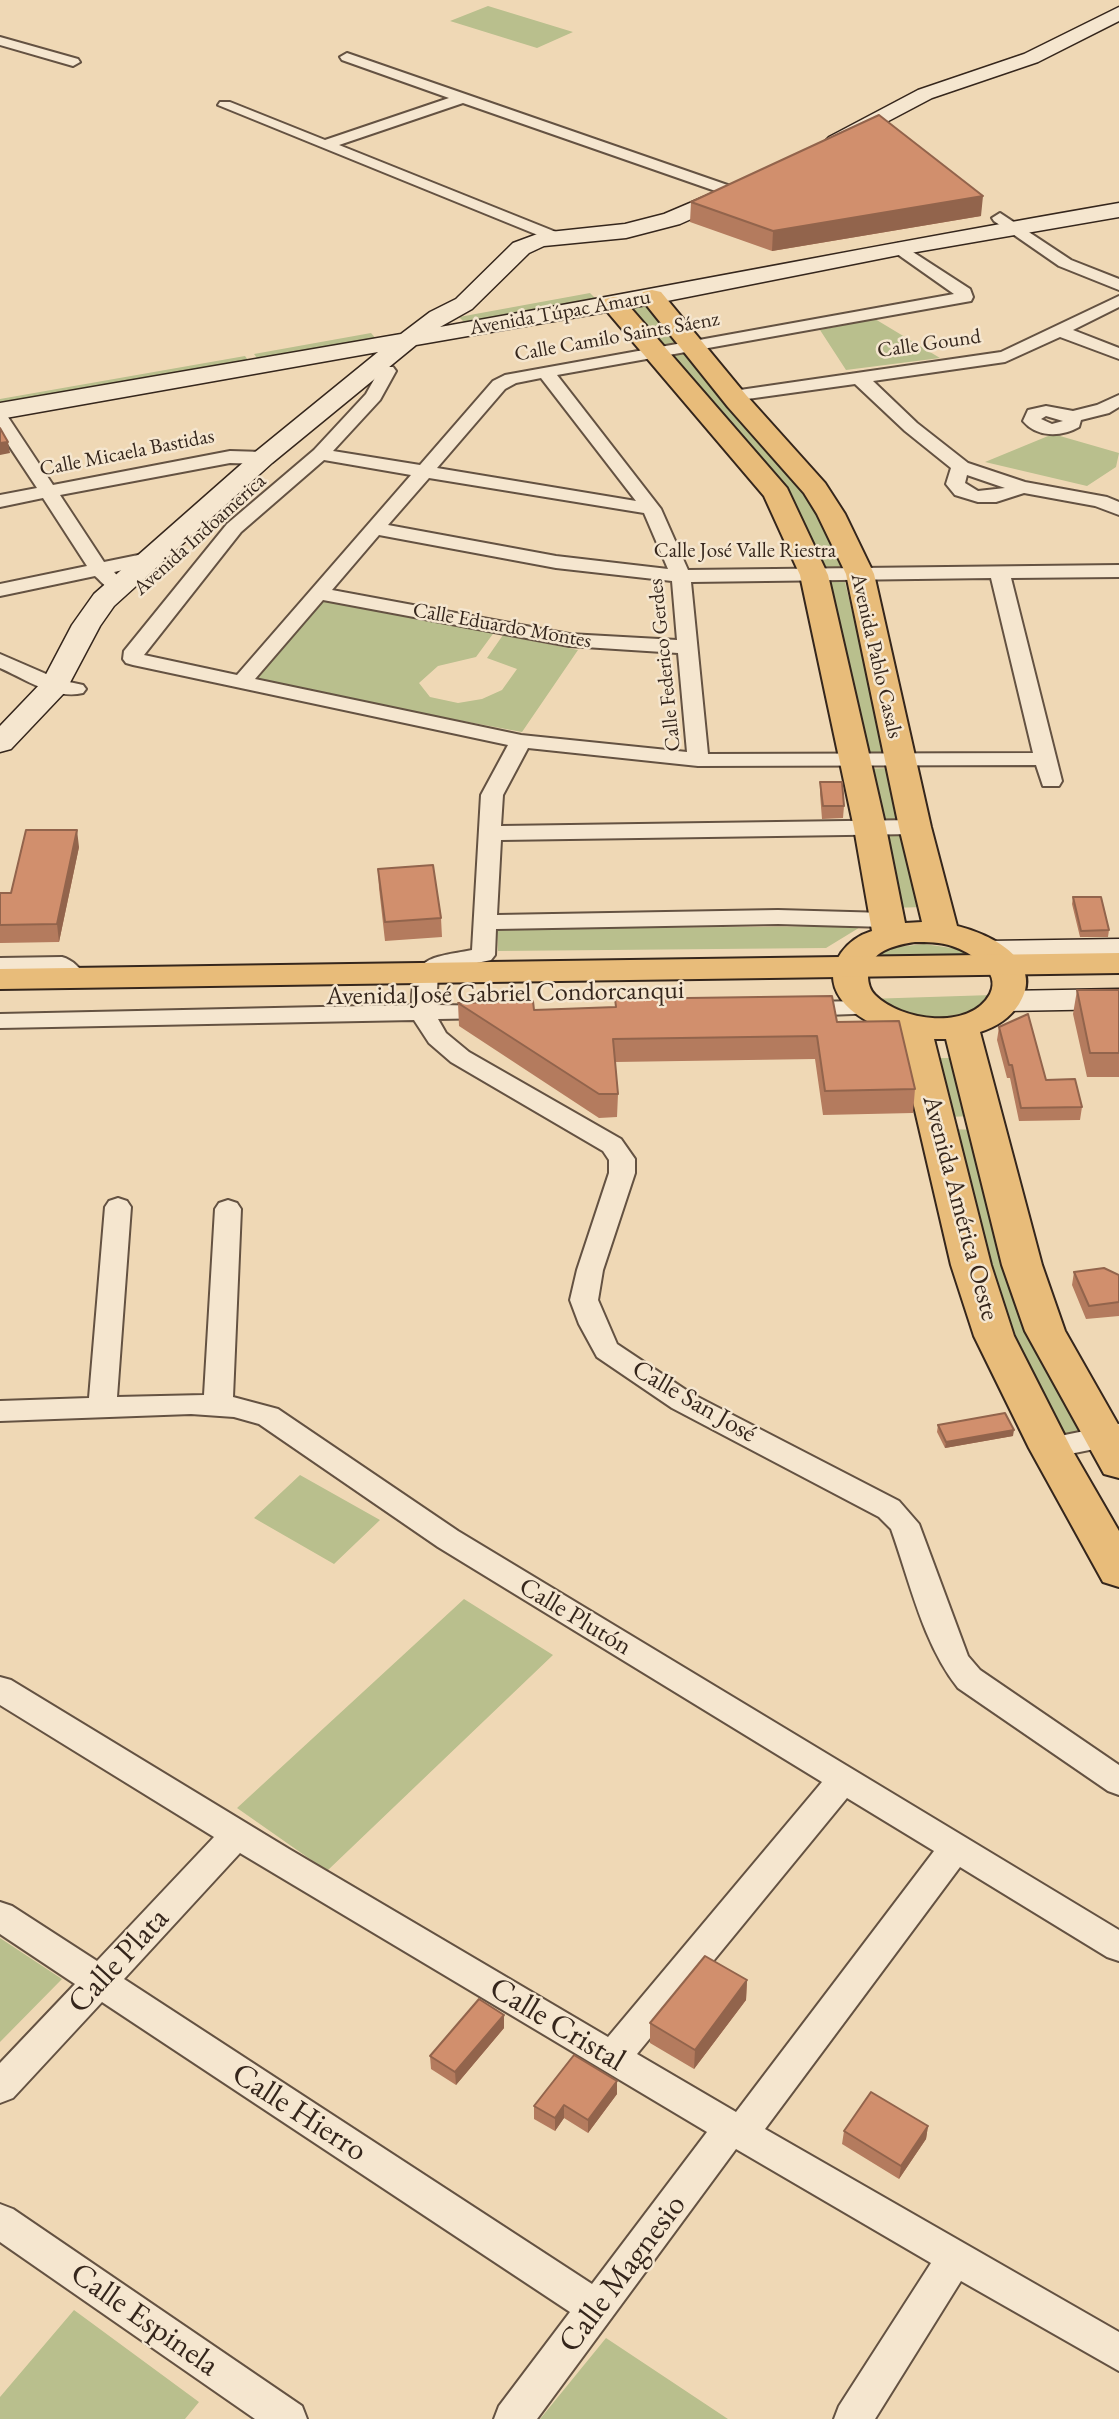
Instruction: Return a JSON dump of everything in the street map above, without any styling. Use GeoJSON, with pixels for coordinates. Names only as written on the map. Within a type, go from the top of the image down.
{"type":"FeatureCollection","features":[{"type":"Feature","properties":{"kind":"main road"},"geometry":{"type":"LineString","coordinates":[[823,148],[925,94],[1031,58],[1119,13]]}},
{"type":"Feature","properties":{"kind":"main road"},"geometry":{"type":"LineString","coordinates":[[441,322],[521,248],[555,237],[626,231],[672,219],[756,181]]}},
{"type":"Feature","properties":{"kind":"main road","name":"Avenida Túpac Amaru"},"geometry":{"type":"LineString","coordinates":[[0,411],[441,322],[899,248],[1119,197]]}},
{"type":"Feature","properties":{"kind":"main road","name":"Avenida Túpac Amaru"},"geometry":{"type":"LineString","coordinates":[[644,290],[1007,223],[1119,210]]}},
{"type":"Feature","properties":{"kind":"main road","name":"Avenida Pablo Casals"},"geometry":{"type":"LineString","coordinates":[[644,290],[816,489],[831,513],[860,574],[915,827],[942,933]]}},
{"type":"Feature","properties":{"kind":"main road","name":"Avenida Túpac Amaru"},"geometry":{"type":"LineString","coordinates":[[0,396],[253,359],[441,322],[607,296]]}},
{"type":"Feature","properties":{"kind":"main road","name":"Avenida Pablo Casals"},"geometry":{"type":"LineString","coordinates":[[607,296],[777,494],[814,575],[870,828],[888,928]]}},
{"type":"Feature","properties":{"kind":"main road","name":"Avenida Indoamerica"},"geometry":{"type":"LineString","coordinates":[[0,765],[34,736],[123,605],[247,491],[441,322]]}},
{"type":"Feature","properties":{"kind":"main road","name":"Avenida Indoamerica"},"geometry":{"type":"LineString","coordinates":[[0,743],[66,688],[86,625],[109,578],[148,559],[263,458],[441,322]]}},
{"type":"Feature","properties":{"kind":"main road"},"geometry":{"type":"LineString","coordinates":[[1002,976],[987,1016],[961,1026],[913,1026],[889,1019],[857,988],[859,952],[888,928],[942,933],[975,943],[1002,976],[1119,999]]}},
{"type":"Feature","properties":{"kind":"main road"},"geometry":{"type":"LineString","coordinates":[[1002,976],[1119,949]]}},
{"type":"Feature","properties":{"kind":"main road"},"geometry":{"type":"LineString","coordinates":[[1002,976],[1119,963]]}},
{"type":"Feature","properties":{"kind":"main road"},"geometry":{"type":"LineString","coordinates":[[1002,976],[1119,986]]}},
{"type":"Feature","properties":{"kind":"main road","name":"Avenida José Gabriel Condorcanqui"},"geometry":{"type":"LineString","coordinates":[[0,979],[75,978],[423,993],[857,988],[1002,976]]}},
{"type":"Feature","properties":{"kind":"main road","name":"Avenida José Gabriel Condorcanqui"},"geometry":{"type":"LineString","coordinates":[[0,1001],[240,1007],[423,993]]}},
{"type":"Feature","properties":{"kind":"main road","name":"Avenida América Oeste"},"geometry":{"type":"LineString","coordinates":[[913,1026],[971,1265],[994,1336],[1050,1448],[1119,1570]]}},
{"type":"Feature","properties":{"kind":"main road","name":"Avenida América Oeste"},"geometry":{"type":"LineString","coordinates":[[961,1026],[1022,1265],[1045,1331],[1114,1444]]}},
{"type":"Feature","properties":{"kind":"main road"},"geometry":{"type":"LineString","coordinates":[[937,1125],[985,1123]]}},
{"type":"Feature","properties":{"kind":"street"},"geometry":{"type":"LineString","coordinates":[[0,41],[73,62]]}},
{"type":"Feature","properties":{"kind":"street"},"geometry":{"type":"LineString","coordinates":[[348,57],[733,192]]}},
{"type":"Feature","properties":{"kind":"street"},"geometry":{"type":"LineString","coordinates":[[325,145],[462,98]]}},
{"type":"Feature","properties":{"kind":"street"},"geometry":{"type":"LineString","coordinates":[[225,105],[555,237]]}},
{"type":"Feature","properties":{"kind":"street"},"geometry":{"type":"LineString","coordinates":[[1007,223],[1065,263],[1119,285]]}},
{"type":"Feature","properties":{"kind":"street","name":"Calle Camilo Saints Sáenz"},"geometry":{"type":"LineString","coordinates":[[243,680],[492,392],[511,379],[965,297],[964,293],[899,248]]}},
{"type":"Feature","properties":{"kind":"street","name":"Calle Gound"},"geometry":{"type":"LineString","coordinates":[[733,396],[1006,357],[1119,300]]}},
{"type":"Feature","properties":{"kind":"street"},"geometry":{"type":"LineString","coordinates":[[1061,331],[1119,354]]}},
{"type":"Feature","properties":{"kind":"street"},"geometry":{"type":"LineString","coordinates":[[387,371],[374,396],[320,454],[234,528],[134,651],[133,659],[243,680],[521,741],[698,761],[1046,759]]}},
{"type":"Feature","properties":{"kind":"street","name":"Calle Federico Gerdes"},"geometry":{"type":"LineString","coordinates":[[545,372],[653,509],[681,576],[698,761]]}},
{"type":"Feature","properties":{"kind":"street"},"geometry":{"type":"LineString","coordinates":[[858,377],[911,427],[961,467],[955,484],[968,494],[992,497],[1022,487],[1100,500],[1119,509]]}},
{"type":"Feature","properties":{"kind":"street"},"geometry":{"type":"LineString","coordinates":[[492,392],[533,384],[560,391]]}},
{"type":"Feature","properties":{"kind":"street"},"geometry":{"type":"LineString","coordinates":[[1071,417],[1103,409],[1119,400]]}},
{"type":"Feature","properties":{"kind":"street"},"geometry":{"type":"LineString","coordinates":[[0,418],[47,492],[109,578],[0,590]]}},
{"type":"Feature","properties":{"kind":"street"},"geometry":{"type":"LineString","coordinates":[[320,454],[653,509]]}},
{"type":"Feature","properties":{"kind":"street","name":"Calle Micaela Bastidas"},"geometry":{"type":"LineString","coordinates":[[0,501],[230,457],[263,458]]}},
{"type":"Feature","properties":{"kind":"street"},"geometry":{"type":"LineString","coordinates":[[612,502],[631,497],[635,488]]}},
{"type":"Feature","properties":{"kind":"street","name":"Calle José Valle Riestra"},"geometry":{"type":"LineString","coordinates":[[374,528],[556,562],[681,576],[1119,571]]}},
{"type":"Feature","properties":{"kind":"street"},"geometry":{"type":"LineString","coordinates":[[1000,573],[1051,781]]}},
{"type":"Feature","properties":{"kind":"street","name":"Calle Eduardo Montes"},"geometry":{"type":"LineString","coordinates":[[318,593],[569,640],[688,647]]}},
{"type":"Feature","properties":{"kind":"street"},"geometry":{"type":"LineString","coordinates":[[0,660],[66,688]]}},
{"type":"Feature","properties":{"kind":"street"},"geometry":{"type":"LineString","coordinates":[[423,993],[435,964],[483,955],[492,795],[521,741]]}},
{"type":"Feature","properties":{"kind":"street"},"geometry":{"type":"LineString","coordinates":[[488,833],[915,827]]}},
{"type":"Feature","properties":{"kind":"street"},"geometry":{"type":"LineString","coordinates":[[485,922],[737,917],[888,928]]}},
{"type":"Feature","properties":{"kind":"street"},"geometry":{"type":"LineString","coordinates":[[0,965],[62,964],[75,978]]}},
{"type":"Feature","properties":{"kind":"street","name":"Avenida José Gabriel Condorcanqui"},"geometry":{"type":"LineString","coordinates":[[775,1009],[857,988]]}},
{"type":"Feature","properties":{"kind":"street","name":"Avenida José Gabriel Condorcanqui"},"geometry":{"type":"LineString","coordinates":[[423,993],[517,1011]]}},
{"type":"Feature","properties":{"kind":"street","name":"Calle San José"},"geometry":{"type":"LineString","coordinates":[[423,993],[429,1028],[441,1043],[460,1057],[612,1145],[622,1159],[622,1173],[590,1270],[584,1300],[607,1350],[682,1401],[889,1509],[904,1524],[956,1663],[970,1679],[1119,1782]]}},
{"type":"Feature","properties":{"kind":"street"},"geometry":{"type":"LineString","coordinates":[[0,1021],[240,1007]]}},
{"type":"Feature","properties":{"kind":"street"},"geometry":{"type":"LineString","coordinates":[[102,1408],[118,1207]]}},
{"type":"Feature","properties":{"kind":"street"},"geometry":{"type":"LineString","coordinates":[[218,1406],[228,1209]]}},
{"type":"Feature","properties":{"kind":"street","name":"Calle Plutón"},"geometry":{"type":"LineString","coordinates":[[0,1411],[218,1406],[234,1407],[268,1416],[447,1539],[1119,1947]]}},
{"type":"Feature","properties":{"kind":"street"},"geometry":{"type":"LineString","coordinates":[[1050,1448],[1114,1444]]}},
{"type":"Feature","properties":{"kind":"street","name":"Calle Cristal"},"geometry":{"type":"LineString","coordinates":[[0,1689],[237,1835],[612,2058],[1119,2353]]}},
{"type":"Feature","properties":{"kind":"street"},"geometry":{"type":"LineString","coordinates":[[612,2058],[843,1780]]}},
{"type":"Feature","properties":{"kind":"street","name":"Calle Plata"},"geometry":{"type":"LineString","coordinates":[[0,2087],[237,1835]]}},
{"type":"Feature","properties":{"kind":"street","name":"Calle Magnesio"},"geometry":{"type":"LineString","coordinates":[[513,2419],[955,1848]]}},
{"type":"Feature","properties":{"kind":"street","name":"Calle Hierro"},"geometry":{"type":"LineString","coordinates":[[0,1916],[598,2309]]}},
{"type":"Feature","properties":{"kind":"street","name":"Calle Espinela"},"geometry":{"type":"LineString","coordinates":[[0,2221],[288,2419]]}},
{"type":"Feature","properties":{"kind":"street"},"geometry":{"type":"LineString","coordinates":[[853,2419],[955,2258]]}},
{"type":"Feature","properties":{"kind":"green space"},"geometry":{"type":"Polygon","coordinates":[[[488,6],[573,32],[537,48],[450,21],[488,6]]]}},
{"type":"Feature","properties":{"kind":"green space"},"geometry":{"type":"Polygon","coordinates":[[[590,293],[598,301],[467,325],[459,317],[590,293]]]}},
{"type":"Feature","properties":{"kind":"green space"},"geometry":{"type":"Polygon","coordinates":[[[643,303],[680,347],[657,350],[620,306],[643,303]]]}},
{"type":"Feature","properties":{"kind":"green space"},"geometry":{"type":"Polygon","coordinates":[[[875,319],[940,358],[846,370],[820,330],[875,319]]]}},
{"type":"Feature","properties":{"kind":"green space"},"geometry":{"type":"Polygon","coordinates":[[[371,333],[378,341],[260,362],[254,354],[371,333]]]}},
{"type":"Feature","properties":{"kind":"green space"},"geometry":{"type":"Polygon","coordinates":[[[684,351],[807,494],[846,573],[818,573],[787,497],[660,356],[684,351]]]}},
{"type":"Feature","properties":{"kind":"green space"},"geometry":{"type":"Polygon","coordinates":[[[245,356],[251,364],[0,409],[0,399],[245,356]]]}},
{"type":"Feature","properties":{"kind":"green space"},"geometry":{"type":"Polygon","coordinates":[[[1053,434],[1119,453],[1116,467],[1087,486],[985,462],[1053,434]]]}},
{"type":"Feature","properties":{"kind":"green space"},"geometry":{"type":"Polygon","coordinates":[[[844,578],[887,756],[861,757],[821,579],[844,578]]]}},
{"type":"Feature","properties":{"kind":"green space"},"geometry":{"type":"Polygon","coordinates":[[[317,595],[498,627],[476,657],[438,666],[419,683],[430,697],[458,703],[482,699],[502,690],[517,669],[487,658],[503,635],[578,650],[522,732],[246,681],[317,595]]]}},
{"type":"Feature","properties":{"kind":"green space"},"geometry":{"type":"Polygon","coordinates":[[[890,768],[923,907],[892,908],[860,769],[890,768]]]}},
{"type":"Feature","properties":{"kind":"green space"},"geometry":{"type":"Polygon","coordinates":[[[862,926],[826,948],[498,951],[497,929],[862,926]]]}},
{"type":"Feature","properties":{"kind":"green space"},"geometry":{"type":"Polygon","coordinates":[[[924,944],[973,951],[986,960],[867,964],[880,949],[924,944]]]}},
{"type":"Feature","properties":{"kind":"green space"},"geometry":{"type":"Polygon","coordinates":[[[992,995],[986,1006],[939,1017],[913,1015],[867,999],[992,995]]]}},
{"type":"Feature","properties":{"kind":"green space"},"geometry":{"type":"Polygon","coordinates":[[[936,1058],[963,1058],[977,1116],[945,1117],[936,1058]]]}},
{"type":"Feature","properties":{"kind":"green space"},"geometry":{"type":"Polygon","coordinates":[[[947,1129],[981,1130],[1091,1431],[1054,1438],[997,1324],[947,1129]]]}},
{"type":"Feature","properties":{"kind":"green space"},"geometry":{"type":"Polygon","coordinates":[[[300,1475],[380,1520],[334,1564],[254,1518],[300,1475]]]}},
{"type":"Feature","properties":{"kind":"green space"},"geometry":{"type":"Polygon","coordinates":[[[464,1599],[553,1655],[327,1871],[237,1808],[464,1599]]]}},
{"type":"Feature","properties":{"kind":"green space"},"geometry":{"type":"Polygon","coordinates":[[[0,1938],[62,1979],[0,2042],[0,1938]]]}},
{"type":"Feature","properties":{"kind":"green space"},"geometry":{"type":"Polygon","coordinates":[[[74,2310],[199,2402],[185,2419],[0,2419],[0,2397],[74,2310]]]}},
{"type":"Feature","properties":{"kind":"green space"},"geometry":{"type":"Polygon","coordinates":[[[606,2338],[728,2419],[540,2419],[606,2338]]]}},
{"type":"Feature","properties":{"kind":"building"},"geometry":{"type":"Polygon","coordinates":[[[879,115],[983,196],[773,231],[691,202],[879,115]]]}},
{"type":"Feature","properties":{"kind":"building"},"geometry":{"type":"Polygon","coordinates":[[[0,428],[8,442],[0,443],[0,428]]]}},
{"type":"Feature","properties":{"kind":"building"},"geometry":{"type":"Polygon","coordinates":[[[820,782],[842,782],[844,806],[823,806],[820,782]]]}},
{"type":"Feature","properties":{"kind":"building"},"geometry":{"type":"Polygon","coordinates":[[[26,830],[77,830],[57,924],[0,925],[0,893],[11,893],[26,830]]]}},
{"type":"Feature","properties":{"kind":"building"},"geometry":{"type":"Polygon","coordinates":[[[433,865],[441,918],[385,922],[378,869],[433,865]]]}},
{"type":"Feature","properties":{"kind":"building"},"geometry":{"type":"Polygon","coordinates":[[[1073,897],[1101,897],[1109,930],[1081,931],[1073,897]]]}},
{"type":"Feature","properties":{"kind":"building"},"geometry":{"type":"Polygon","coordinates":[[[1077,990],[1119,990],[1119,1053],[1090,1053],[1077,990]]]}},
{"type":"Feature","properties":{"kind":"building"},"geometry":{"type":"Polygon","coordinates":[[[832,996],[837,1022],[899,1021],[915,1089],[825,1091],[817,1036],[613,1039],[618,1094],[599,1094],[458,1003],[533,1001],[534,1010],[616,1007],[615,999],[832,996]]]}},
{"type":"Feature","properties":{"kind":"building"},"geometry":{"type":"Polygon","coordinates":[[[1028,1014],[1046,1080],[1075,1079],[1082,1107],[1021,1108],[1012,1065],[1009,1065],[999,1027],[1028,1014]]]}},
{"type":"Feature","properties":{"kind":"building"},"geometry":{"type":"Polygon","coordinates":[[[1104,1268],[1119,1275],[1119,1302],[1089,1306],[1074,1272],[1104,1268]]]}},
{"type":"Feature","properties":{"kind":"building"},"geometry":{"type":"Polygon","coordinates":[[[1005,1413],[1014,1430],[946,1442],[938,1425],[1005,1413]]]}},
{"type":"Feature","properties":{"kind":"building"},"geometry":{"type":"Polygon","coordinates":[[[705,1956],[747,1980],[695,2050],[650,2023],[705,1956]]]}},
{"type":"Feature","properties":{"kind":"building"},"geometry":{"type":"Polygon","coordinates":[[[479,1999],[504,2015],[455,2072],[430,2056],[479,1999]]]}},
{"type":"Feature","properties":{"kind":"building"},"geometry":{"type":"Polygon","coordinates":[[[574,2055],[617,2081],[588,2120],[564,2105],[555,2118],[534,2106],[574,2055]]]}},
{"type":"Feature","properties":{"kind":"building"},"geometry":{"type":"Polygon","coordinates":[[[871,2092],[928,2126],[901,2166],[844,2131],[871,2092]]]}}]}
